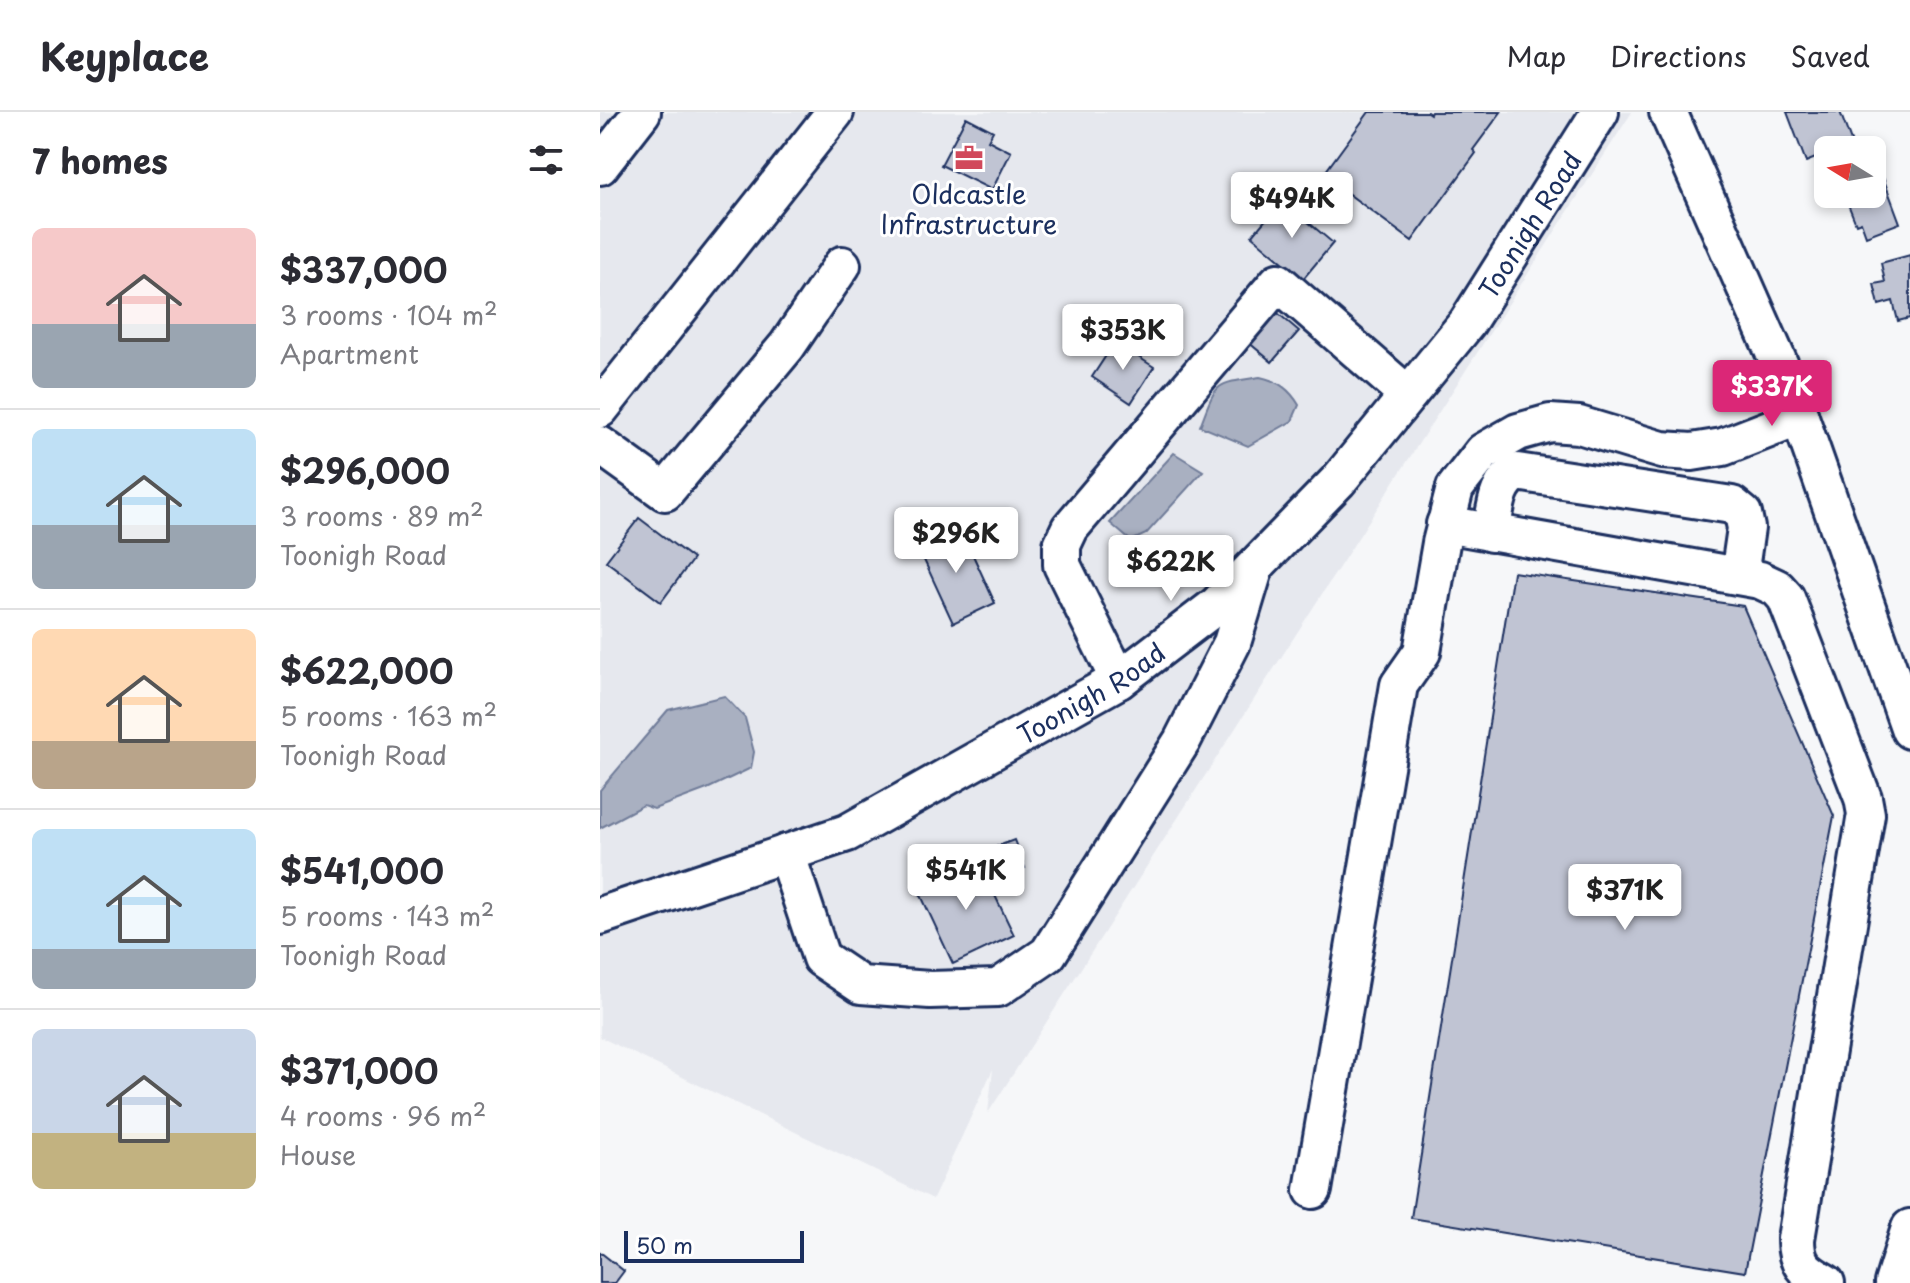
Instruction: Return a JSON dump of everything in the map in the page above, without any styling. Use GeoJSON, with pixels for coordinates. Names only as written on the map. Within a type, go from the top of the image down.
{"type":"FeatureCollection","features":[{"type":"Feature","properties":{"kind":"street"},"geometry":{"type":"LineString","coordinates":[[600,166],[642,112]]}},
{"type":"Feature","properties":{"kind":"street"},"geometry":{"type":"LineString","coordinates":[[600,409],[835,112]]}},
{"type":"Feature","properties":{"kind":"street","name":"Toonigh Road"},"geometry":{"type":"LineString","coordinates":[[600,916],[847,833],[1119,680],[1217,605],[1338,481],[1467,323],[1600,112]]}},
{"type":"Feature","properties":{"kind":"street"},"geometry":{"type":"LineString","coordinates":[[1668,112],[1789,386],[1910,730]]}},
{"type":"Feature","properties":{"kind":"street"},"geometry":{"type":"LineString","coordinates":[[600,445],[665,492],[787,346],[842,265]]}},
{"type":"Feature","properties":{"kind":"street"},"geometry":{"type":"LineString","coordinates":[[1119,680],[1062,565],[1062,545],[1070,528],[1278,282],[1408,395]]}},
{"type":"Feature","properties":{"kind":"street"},"geometry":{"type":"LineString","coordinates":[[1313,1190],[1399,685],[1422,652],[1445,524],[1455,488],[1483,452],[1518,432],[1550,423],[1579,425],[1662,450],[1692,452],[1723,447],[1800,417]]}},
{"type":"Feature","properties":{"kind":"street"},"geometry":{"type":"LineString","coordinates":[[1491,533],[1499,490],[1508,477],[1517,472],[1732,505],[1743,514],[1746,528],[1739,576]]}},
{"type":"Feature","properties":{"kind":"street"},"geometry":{"type":"LineString","coordinates":[[1445,524],[1760,580],[1777,588],[1786,598],[1863,798],[1866,814],[1796,1239],[1796,1257],[1809,1274],[1826,1283]]}},
{"type":"Feature","properties":{"kind":"street"},"geometry":{"type":"LineString","coordinates":[[786,853],[821,958],[861,985],[930,990],[998,988],[1048,954],[1182,741],[1232,643],[1256,565]]}},
{"type":"Feature","properties":{"kind":"street"},"geometry":{"type":"LineString","coordinates":[[1893,1283],[1910,1228]]}},
{"type":"Feature","properties":{"kind":"shaded area"},"geometry":{"type":"Polygon","coordinates":[[[600,112],[1632,112],[988,1113],[993,1069],[933,1199],[600,1037],[600,112]]]}},
{"type":"Feature","properties":{"kind":"water"},"geometry":{"type":"Polygon","coordinates":[[[1260,377],[1278,384],[1296,400],[1299,405],[1292,421],[1248,446],[1200,426],[1219,388],[1233,381],[1260,377]]]}},
{"type":"Feature","properties":{"kind":"water"},"geometry":{"type":"Polygon","coordinates":[[[1174,453],[1203,471],[1146,534],[1131,541],[1110,523],[1174,453]]]}},
{"type":"Feature","properties":{"kind":"water"},"geometry":{"type":"Polygon","coordinates":[[[724,696],[745,718],[754,752],[751,768],[654,809],[643,805],[600,828],[600,790],[668,710],[724,696]]]}},
{"type":"Feature","properties":{"kind":"building"},"geometry":{"type":"Polygon","coordinates":[[[1369,112],[1501,112],[1473,150],[1476,153],[1412,241],[1323,175],[1369,112]]]}},
{"type":"Feature","properties":{"kind":"building"},"geometry":{"type":"Polygon","coordinates":[[[1787,112],[1840,112],[1849,136],[1814,136],[1814,159],[1806,162],[1787,112]]]}},
{"type":"Feature","properties":{"kind":"building"},"geometry":{"type":"Polygon","coordinates":[[[966,117],[993,131],[988,140],[1011,152],[992,190],[941,165],[966,117]]]}},
{"type":"Feature","properties":{"kind":"building"},"geometry":{"type":"Polygon","coordinates":[[[1886,185],[1900,223],[1866,236],[1861,222],[1856,224],[1850,208],[1886,208],[1886,185]]]}},
{"type":"Feature","properties":{"kind":"building"},"geometry":{"type":"Polygon","coordinates":[[[1282,200],[1333,243],[1303,279],[1252,236],[1282,200]]]}},
{"type":"Feature","properties":{"kind":"building"},"geometry":{"type":"Polygon","coordinates":[[[1910,255],[1910,318],[1898,321],[1893,301],[1879,305],[1874,284],[1885,282],[1881,263],[1910,255]]]}},
{"type":"Feature","properties":{"kind":"building"},"geometry":{"type":"Polygon","coordinates":[[[1267,304],[1299,331],[1272,362],[1241,336],[1267,304]]]}},
{"type":"Feature","properties":{"kind":"building"},"geometry":{"type":"Polygon","coordinates":[[[1115,342],[1154,367],[1131,403],[1092,377],[1115,342]]]}},
{"type":"Feature","properties":{"kind":"building"},"geometry":{"type":"Polygon","coordinates":[[[639,518],[693,559],[661,602],[606,561],[639,518]]]}},
{"type":"Feature","properties":{"kind":"building"},"geometry":{"type":"Polygon","coordinates":[[[960,527],[995,603],[953,623],[918,547],[960,527]]]}},
{"type":"Feature","properties":{"kind":"building"},"geometry":{"type":"Polygon","coordinates":[[[1513,572],[1743,606],[1834,816],[1745,1272],[1411,1218],[1513,572]]]}},
{"type":"Feature","properties":{"kind":"building"},"geometry":{"type":"Polygon","coordinates":[[[1014,840],[1025,868],[993,880],[982,852],[1014,840]]]}},
{"type":"Feature","properties":{"kind":"building"},"geometry":{"type":"Polygon","coordinates":[[[978,860],[1014,935],[953,964],[918,889],[978,860]]]}},
{"type":"Feature","properties":{"kind":"building"},"geometry":{"type":"Polygon","coordinates":[[[600,1252],[624,1271],[615,1283],[600,1283],[600,1252]]]}},
{"type":"Feature","properties":{"kind":"place","name":"Oldcastle Infrastructure"},"geometry":{"type":"Point","coordinates":[969,158]}}]}
